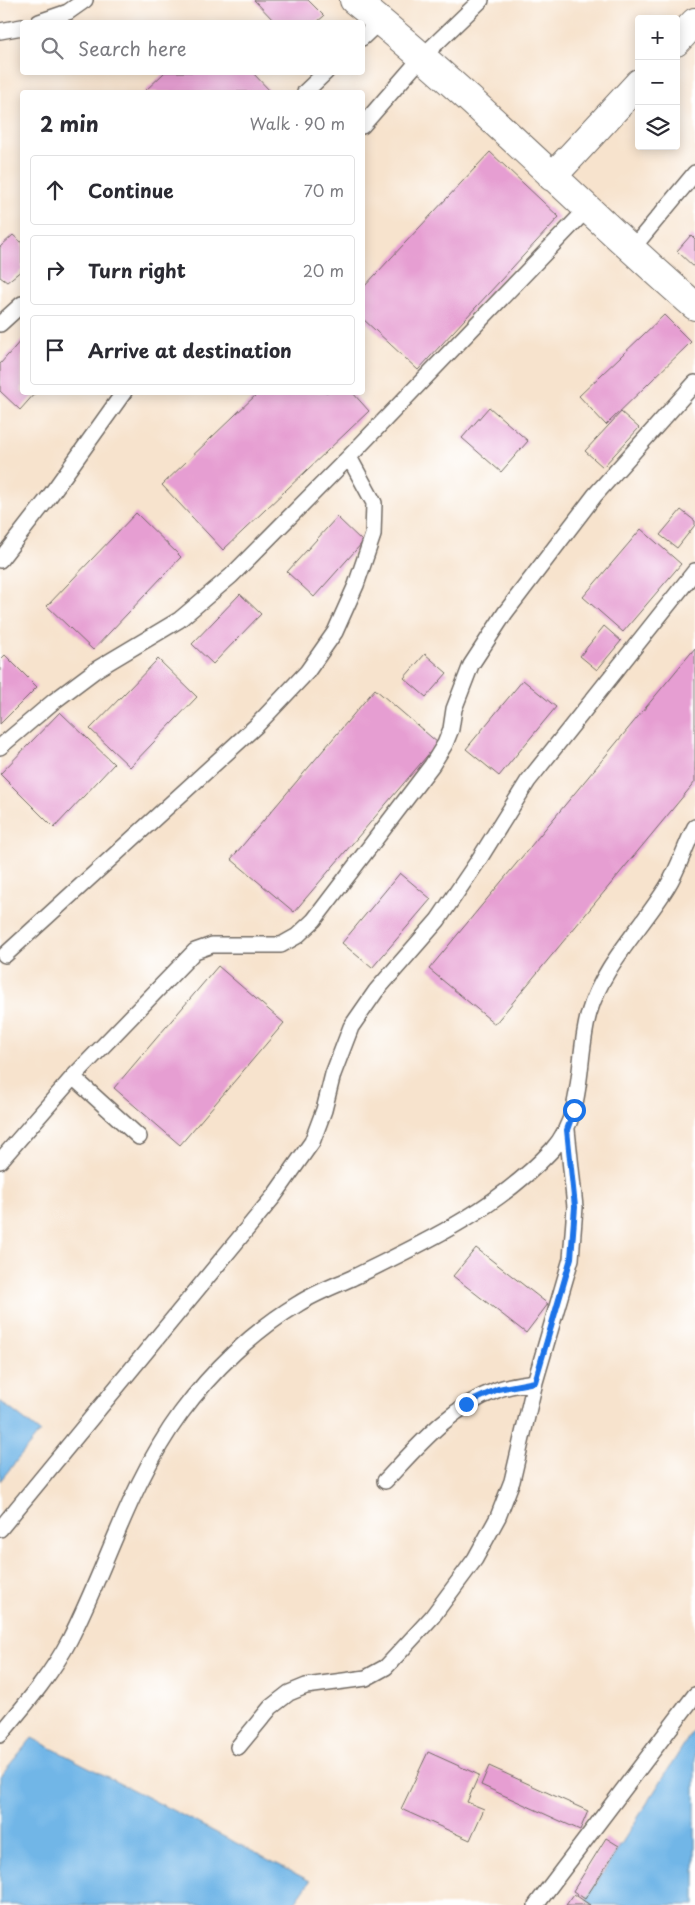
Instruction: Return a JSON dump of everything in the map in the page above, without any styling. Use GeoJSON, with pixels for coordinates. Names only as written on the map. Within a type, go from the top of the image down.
{"type":"FeatureCollection","features":[{"type":"Feature","properties":{"kind":"street"},"geometry":{"type":"LineString","coordinates":[[354,0],[371,30],[422,57],[587,210],[695,306]]}},
{"type":"Feature","properties":{"kind":"street"},"geometry":{"type":"LineString","coordinates":[[680,38],[695,22]]}},
{"type":"Feature","properties":{"kind":"street"},"geometry":{"type":"LineString","coordinates":[[552,177],[635,87]]}},
{"type":"Feature","properties":{"kind":"lane"},"geometry":{"type":"LineString","coordinates":[[45,20],[68,12],[85,0]]}},
{"type":"Feature","properties":{"kind":"lane"},"geometry":{"type":"LineString","coordinates":[[365,123],[422,57],[481,0]]}},
{"type":"Feature","properties":{"kind":"lane"},"geometry":{"type":"LineString","coordinates":[[0,30],[20,27]]}},
{"type":"Feature","properties":{"kind":"lane"},"geometry":{"type":"LineString","coordinates":[[307,90],[323,75]]}},
{"type":"Feature","properties":{"kind":"lane"},"geometry":{"type":"LineString","coordinates":[[631,250],[695,173]]}},
{"type":"Feature","properties":{"kind":"lane"},"geometry":{"type":"LineString","coordinates":[[0,747],[53,702],[97,669],[179,620],[216,589],[349,458],[587,210]]}},
{"type":"Feature","properties":{"kind":"lane"},"geometry":{"type":"LineString","coordinates":[[0,324],[20,306]]}},
{"type":"Feature","properties":{"kind":"lane"},"geometry":{"type":"LineString","coordinates":[[0,1161],[73,1077],[195,951],[212,945],[281,945],[297,936],[314,920],[432,766],[445,744],[451,729],[454,709],[471,664],[506,613],[596,495],[695,383]]}},
{"type":"Feature","properties":{"kind":"lane"},"geometry":{"type":"LineString","coordinates":[[0,560],[122,395]]}},
{"type":"Feature","properties":{"kind":"lane"},"geometry":{"type":"LineString","coordinates":[[4,955],[256,726],[306,672],[335,632],[356,584],[373,535],[374,503],[349,458]]}},
{"type":"Feature","properties":{"kind":"lane"},"geometry":{"type":"LineString","coordinates":[[0,1529],[274,1196],[312,1142],[324,1110],[333,1074],[351,1027],[361,1012],[376,991],[438,920],[478,861],[528,781],[695,571]]}},
{"type":"Feature","properties":{"kind":"lane"},"geometry":{"type":"LineString","coordinates":[[0,1735],[40,1686],[69,1642],[127,1510],[156,1454],[181,1413],[240,1347],[301,1302],[430,1239],[478,1212],[525,1176],[554,1148],[567,1130],[574,1110],[581,1053],[593,1004],[603,979],[669,884],[695,827]]}},
{"type":"Feature","properties":{"kind":"lane"},"geometry":{"type":"LineString","coordinates":[[73,1077],[139,1137]]}},
{"type":"Feature","properties":{"kind":"lane"},"geometry":{"type":"LineString","coordinates":[[238,1748],[271,1707],[288,1693],[306,1686],[366,1678],[386,1667],[432,1617],[475,1558],[498,1517],[512,1482],[535,1382],[571,1258],[575,1207],[567,1130]]}},
{"type":"Feature","properties":{"kind":"lane"},"geometry":{"type":"LineString","coordinates":[[385,1481],[429,1434],[466,1404],[498,1389],[535,1382]]}},
{"type":"Feature","properties":{"kind":"lane"},"geometry":{"type":"LineString","coordinates":[[536,1905],[695,1694]]}},
{"type":"Feature","properties":{"kind":"water"},"geometry":{"type":"Polygon","coordinates":[[[0,1401],[40,1432],[0,1481],[0,1401]]]}},
{"type":"Feature","properties":{"kind":"water"},"geometry":{"type":"Polygon","coordinates":[[[695,1727],[695,1905],[593,1905],[586,1900],[695,1727]]]}},
{"type":"Feature","properties":{"kind":"water"},"geometry":{"type":"Polygon","coordinates":[[[32,1738],[310,1881],[293,1905],[0,1905],[0,1776],[32,1738]]]}},
{"type":"Feature","properties":{"kind":"building"},"geometry":{"type":"Polygon","coordinates":[[[254,0],[308,0],[324,16],[319,20],[273,20],[254,0]]]}},
{"type":"Feature","properties":{"kind":"building"},"geometry":{"type":"Polygon","coordinates":[[[162,75],[255,75],[269,90],[146,90],[162,75]]]}},
{"type":"Feature","properties":{"kind":"building"},"geometry":{"type":"Polygon","coordinates":[[[490,152],[559,217],[418,370],[365,321],[365,286],[490,152]]]}},
{"type":"Feature","properties":{"kind":"building"},"geometry":{"type":"Polygon","coordinates":[[[13,235],[20,241],[20,272],[7,282],[0,277],[0,247],[13,235]]]}},
{"type":"Feature","properties":{"kind":"building"},"geometry":{"type":"Polygon","coordinates":[[[691,235],[695,239],[695,268],[677,251],[691,235]]]}},
{"type":"Feature","properties":{"kind":"building"},"geometry":{"type":"Polygon","coordinates":[[[664,315],[691,342],[606,425],[579,396],[664,315]]]}},
{"type":"Feature","properties":{"kind":"building"},"geometry":{"type":"Polygon","coordinates":[[[20,341],[20,395],[33,395],[20,410],[0,391],[0,364],[20,341]]]}},
{"type":"Feature","properties":{"kind":"building"},"geometry":{"type":"Polygon","coordinates":[[[256,395],[355,395],[369,411],[223,550],[162,485],[256,395]]]}},
{"type":"Feature","properties":{"kind":"building"},"geometry":{"type":"Polygon","coordinates":[[[489,407],[528,441],[501,472],[462,438],[489,407]]]}},
{"type":"Feature","properties":{"kind":"building"},"geometry":{"type":"Polygon","coordinates":[[[621,412],[639,428],[603,467],[585,451],[621,412]]]}},
{"type":"Feature","properties":{"kind":"building"},"geometry":{"type":"Polygon","coordinates":[[[681,510],[695,521],[695,525],[677,548],[660,535],[681,510]]]}},
{"type":"Feature","properties":{"kind":"building"},"geometry":{"type":"Polygon","coordinates":[[[136,513],[181,557],[93,650],[47,606],[136,513]]]}},
{"type":"Feature","properties":{"kind":"building"},"geometry":{"type":"Polygon","coordinates":[[[337,517],[363,542],[314,597],[287,572],[337,517]]]}},
{"type":"Feature","properties":{"kind":"building"},"geometry":{"type":"Polygon","coordinates":[[[641,529],[681,564],[623,632],[583,597],[641,529]]]}},
{"type":"Feature","properties":{"kind":"building"},"geometry":{"type":"Polygon","coordinates":[[[240,594],[261,614],[213,664],[192,644],[240,594]]]}},
{"type":"Feature","properties":{"kind":"building"},"geometry":{"type":"Polygon","coordinates":[[[604,626],[621,641],[597,670],[580,656],[604,626]]]}},
{"type":"Feature","properties":{"kind":"building"},"geometry":{"type":"Polygon","coordinates":[[[695,648],[695,782],[495,1024],[429,969],[695,648]]]}},
{"type":"Feature","properties":{"kind":"building"},"geometry":{"type":"Polygon","coordinates":[[[425,654],[447,673],[426,697],[404,678],[425,654]]]}},
{"type":"Feature","properties":{"kind":"building"},"geometry":{"type":"Polygon","coordinates":[[[5,655],[37,687],[0,724],[0,660],[5,655]]]}},
{"type":"Feature","properties":{"kind":"building"},"geometry":{"type":"Polygon","coordinates":[[[158,659],[197,697],[130,767],[90,729],[158,659]]]}},
{"type":"Feature","properties":{"kind":"building"},"geometry":{"type":"Polygon","coordinates":[[[523,680],[556,707],[499,776],[466,749],[523,680]]]}},
{"type":"Feature","properties":{"kind":"building"},"geometry":{"type":"Polygon","coordinates":[[[375,689],[438,743],[294,912],[231,859],[375,689]]]}},
{"type":"Feature","properties":{"kind":"building"},"geometry":{"type":"Polygon","coordinates":[[[60,712],[114,764],[54,828],[0,774],[60,712]]]}},
{"type":"Feature","properties":{"kind":"building"},"geometry":{"type":"Polygon","coordinates":[[[400,873],[431,899],[372,968],[342,943],[400,873]]]}},
{"type":"Feature","properties":{"kind":"building"},"geometry":{"type":"Polygon","coordinates":[[[218,966],[284,1023],[180,1145],[114,1088],[218,966]]]}},
{"type":"Feature","properties":{"kind":"building"},"geometry":{"type":"Polygon","coordinates":[[[476,1248],[548,1304],[526,1333],[453,1276],[476,1248]]]}},
{"type":"Feature","properties":{"kind":"building"},"geometry":{"type":"Polygon","coordinates":[[[428,1752],[479,1775],[467,1802],[484,1809],[470,1840],[401,1809],[428,1752]]]}},
{"type":"Feature","properties":{"kind":"building"},"geometry":{"type":"Polygon","coordinates":[[[489,1766],[588,1811],[580,1830],[481,1785],[489,1766]]]}},
{"type":"Feature","properties":{"kind":"building"},"geometry":{"type":"Polygon","coordinates":[[[606,1838],[619,1846],[585,1899],[573,1891],[606,1838]]]}},
{"type":"Feature","properties":{"kind":"building"},"geometry":{"type":"Polygon","coordinates":[[[574,1894],[590,1905],[566,1905],[574,1894]]]}},
{"type":"Feature","properties":{"kind":"route"},"geometry":{"type":"LineString","coordinates":[[466,1404],[498,1389],[535,1382],[556,1316],[571,1258],[575,1207],[567,1130],[574,1110]]}}]}
